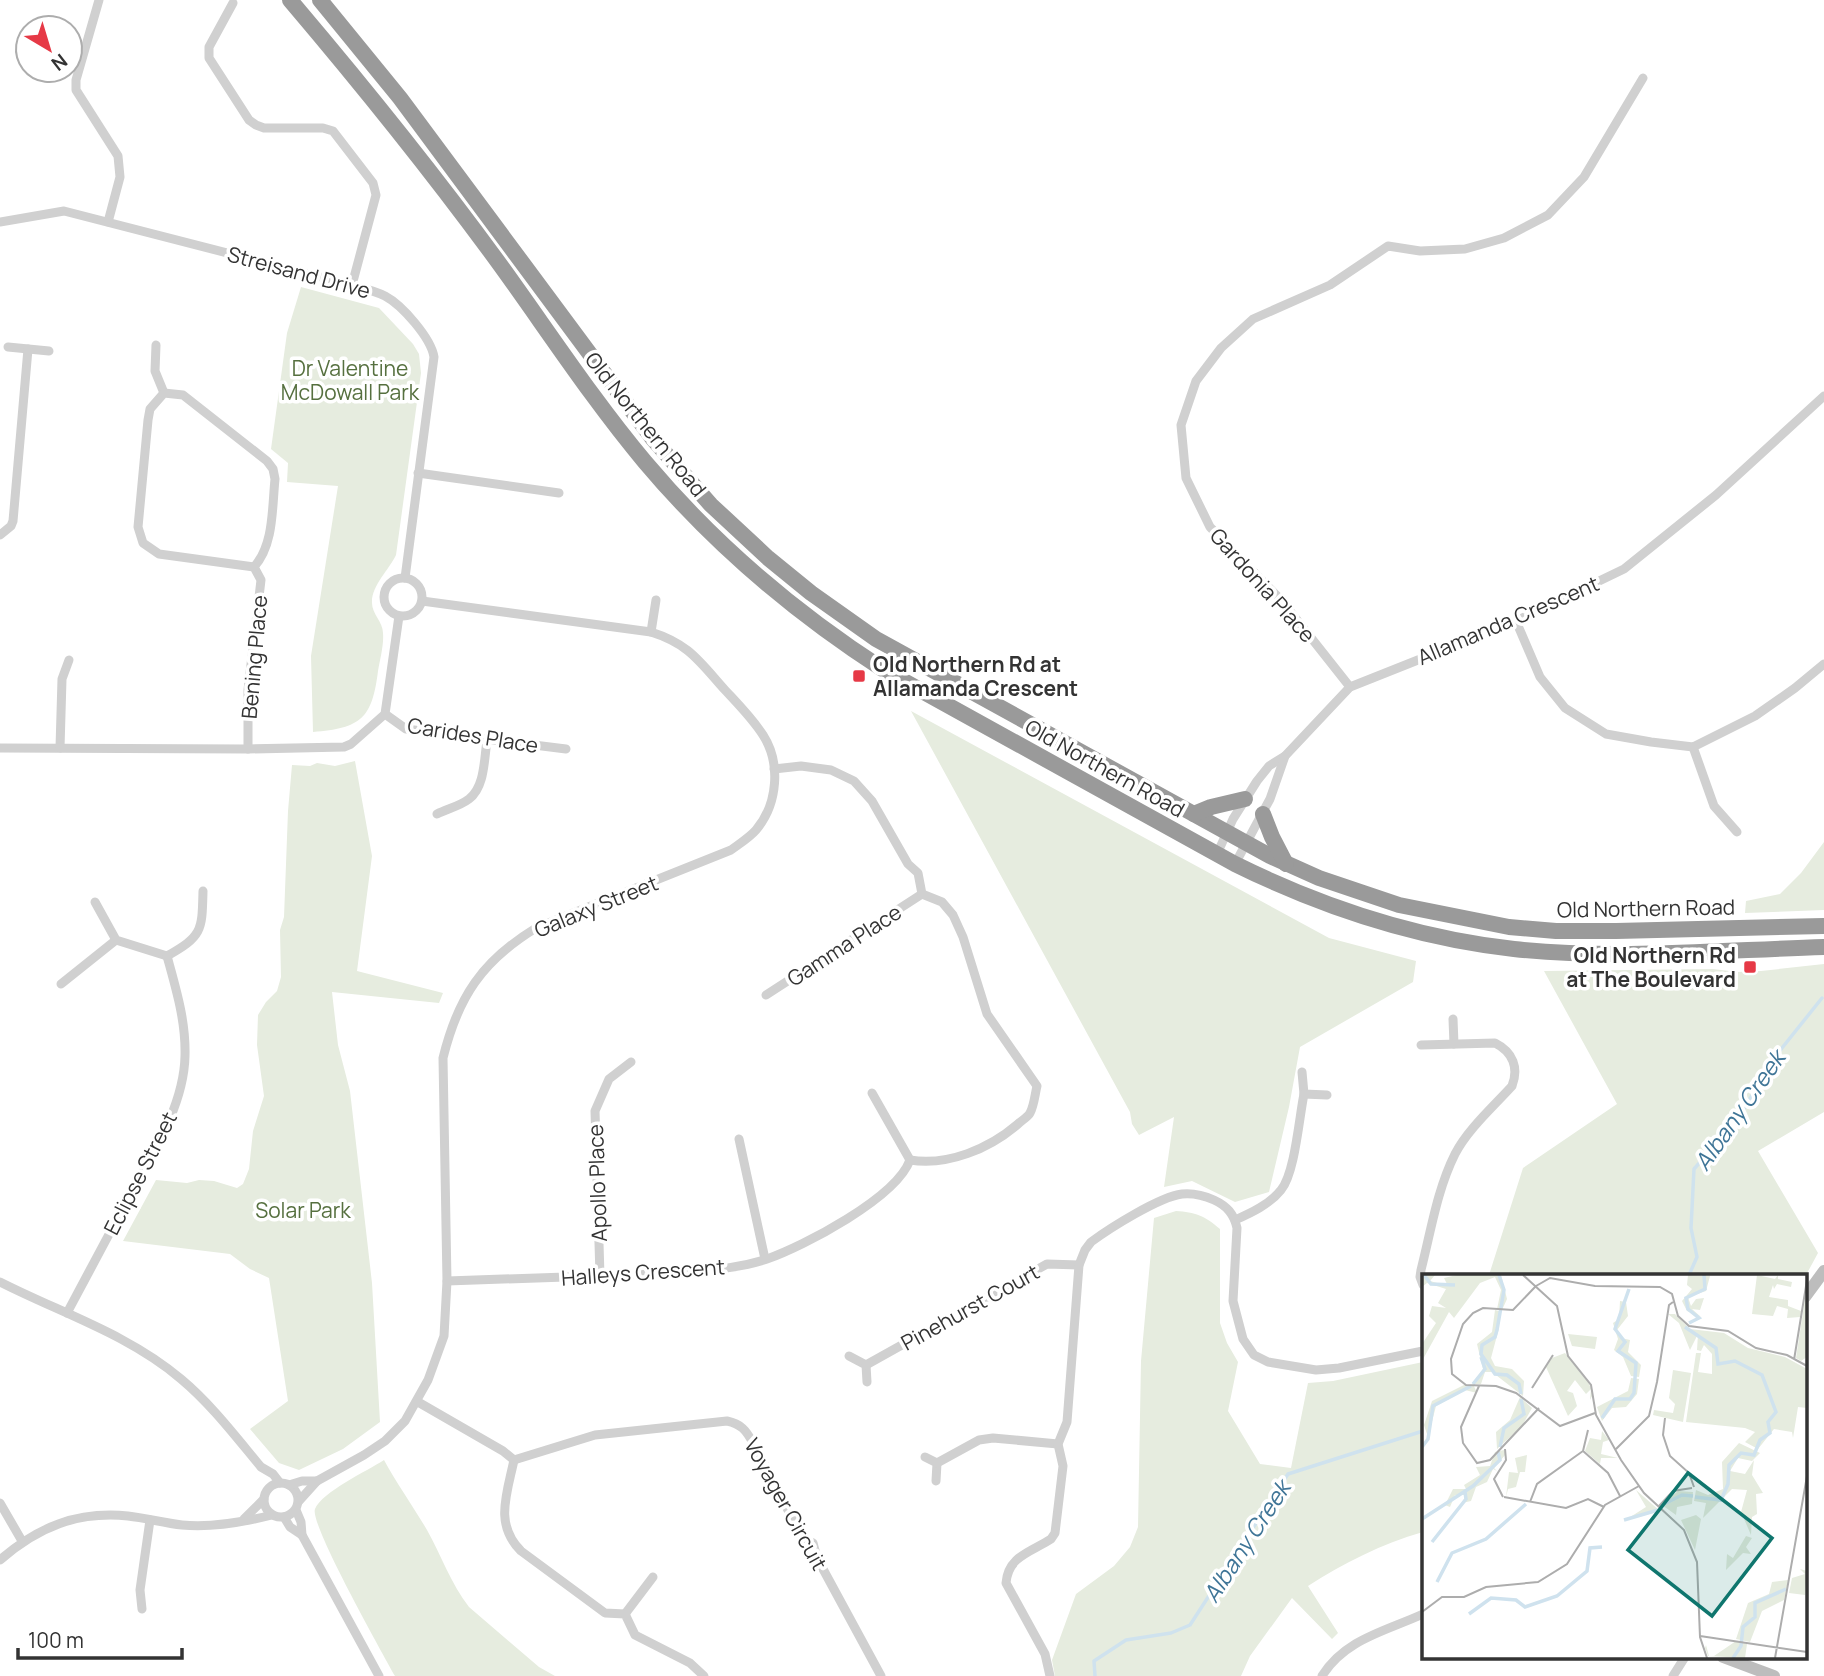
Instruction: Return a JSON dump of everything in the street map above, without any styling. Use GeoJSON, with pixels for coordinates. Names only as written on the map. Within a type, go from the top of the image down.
{"type":"FeatureCollection","features":[{"type":"Feature","properties":{"kind":"highway","name":"Old Northern Road"},"geometry":{"type":"LineString","coordinates":[[290,0],[425,165],[644,462],[707,530],[797,611],[884,670],[1235,864],[1294,892],[1363,918],[1440,938],[1517,950],[1608,953],[1824,947]]}},
{"type":"Feature","properties":{"kind":"highway","name":"Old Northern Road"},"geometry":{"type":"LineString","coordinates":[[320,0],[414,116],[653,439],[694,487],[738,531],[811,593],[876,639],[1286,864],[1399,905],[1509,927],[1556,931],[1824,926]]}},
{"type":"Feature","properties":{"kind":"highway"},"geometry":{"type":"LineString","coordinates":[[1194,814],[1210,807],[1244,799]]}},
{"type":"Feature","properties":{"kind":"highway"},"geometry":{"type":"LineString","coordinates":[[1263,814],[1286,864]]}},
{"type":"Feature","properties":{"kind":"street"},"geometry":{"type":"LineString","coordinates":[[99,0],[76,80],[76,90],[118,156],[120,177],[108,222]]}},
{"type":"Feature","properties":{"kind":"street"},"geometry":{"type":"LineString","coordinates":[[233,3],[209,47],[209,58],[249,120],[264,128],[324,128],[332,131],[373,183],[376,195],[352,285]]}},
{"type":"Feature","properties":{"kind":"street","name":"Gardonia Place"},"geometry":{"type":"LineString","coordinates":[[1350,687],[1282,601],[1210,527],[1186,478],[1181,425],[1196,382],[1221,348],[1253,319],[1330,285],[1388,246],[1420,251],[1465,249],[1504,238],[1548,215],[1584,177],[1643,78]]}},
{"type":"Feature","properties":{"kind":"street","name":"Streisand Drive"},"geometry":{"type":"LineString","coordinates":[[0,222],[64,211],[352,285],[385,296],[395,303],[427,337],[433,349],[433,376],[405,578]]}},
{"type":"Feature","properties":{"kind":"street"},"geometry":{"type":"LineString","coordinates":[[156,345],[155,371],[164,393]]}},
{"type":"Feature","properties":{"kind":"street"},"geometry":{"type":"LineString","coordinates":[[8,346],[49,351]]}},
{"type":"Feature","properties":{"kind":"street"},"geometry":{"type":"LineString","coordinates":[[0,536],[13,521],[28,349]]}},
{"type":"Feature","properties":{"kind":"street","name":"Bening Place"},"geometry":{"type":"LineString","coordinates":[[164,393],[183,395],[197,404],[267,461],[273,470],[275,479],[268,537],[263,557],[254,567],[159,554],[143,543],[138,527],[148,420],[150,409],[164,393]]}},
{"type":"Feature","properties":{"kind":"street","name":"Allamanda Crescent"},"geometry":{"type":"LineString","coordinates":[[1217,854],[1244,799],[1269,766],[1285,756],[1350,687],[1516,621],[1624,569],[1716,495],[1824,396]]}},
{"type":"Feature","properties":{"kind":"street"},"geometry":{"type":"LineString","coordinates":[[418,473],[559,493]]}},
{"type":"Feature","properties":{"kind":"street","name":"Bening Place"},"geometry":{"type":"LineString","coordinates":[[248,749],[248,690],[261,580],[254,567]]}},
{"type":"Feature","properties":{"kind":"street"},"geometry":{"type":"LineString","coordinates":[[405,578],[418,585],[422,601],[411,614],[399,616],[387,608],[384,594],[391,582],[405,578]]}},
{"type":"Feature","properties":{"kind":"street"},"geometry":{"type":"LineString","coordinates":[[651,632],[656,600]]}},
{"type":"Feature","properties":{"kind":"street","name":"Galaxy Street"},"geometry":{"type":"LineString","coordinates":[[297,1505],[317,1480],[385,1441],[405,1421],[418,1402],[444,1336],[447,1281],[443,1058],[452,1023],[471,988],[494,959],[512,943],[536,928],[731,850],[755,831],[763,820],[773,794],[774,769],[770,748],[760,730],[681,644],[651,632],[422,601]]}},
{"type":"Feature","properties":{"kind":"street"},"geometry":{"type":"LineString","coordinates":[[0,748],[344,747],[351,744],[384,714],[399,616]]}},
{"type":"Feature","properties":{"kind":"street"},"geometry":{"type":"LineString","coordinates":[[1516,621],[1540,677],[1565,708],[1606,734],[1693,747],[1755,716],[1824,664]]}},
{"type":"Feature","properties":{"kind":"street"},"geometry":{"type":"LineString","coordinates":[[60,748],[62,679],[69,660]]}},
{"type":"Feature","properties":{"kind":"street","name":"Carides Place"},"geometry":{"type":"LineString","coordinates":[[384,714],[406,729],[566,749]]}},
{"type":"Feature","properties":{"kind":"street"},"geometry":{"type":"LineString","coordinates":[[437,814],[469,799],[478,789],[487,740]]}},
{"type":"Feature","properties":{"kind":"street"},"geometry":{"type":"LineString","coordinates":[[1693,747],[1714,806],[1737,832]]}},
{"type":"Feature","properties":{"kind":"street","name":"Allamanda Crescent"},"geometry":{"type":"LineString","coordinates":[[1235,864],[1263,814],[1279,778],[1285,756]]}},
{"type":"Feature","properties":{"kind":"street"},"geometry":{"type":"LineString","coordinates":[[774,769],[801,766],[831,770],[854,782],[872,801],[908,864],[918,873],[922,894],[942,902],[953,915],[963,937],[987,1014],[1037,1086],[1030,1114],[1003,1137],[955,1157],[922,1162],[910,1160],[873,1093]]}},
{"type":"Feature","properties":{"kind":"street"},"geometry":{"type":"LineString","coordinates":[[94,902],[116,940],[167,956],[200,932],[203,891]]}},
{"type":"Feature","properties":{"kind":"street","name":"Gamma Place"},"geometry":{"type":"LineString","coordinates":[[766,995],[922,894]]}},
{"type":"Feature","properties":{"kind":"street"},"geometry":{"type":"LineString","coordinates":[[61,984],[116,940]]}},
{"type":"Feature","properties":{"kind":"street","name":"Eclipse Street"},"geometry":{"type":"LineString","coordinates":[[67,1314],[169,1121],[179,1090],[185,1059],[185,1026],[167,956]]}},
{"type":"Feature","properties":{"kind":"street"},"geometry":{"type":"LineString","coordinates":[[1453,1019],[1454,1044]]}},
{"type":"Feature","properties":{"kind":"street"},"geometry":{"type":"LineString","coordinates":[[1421,1045],[1495,1043],[1505,1048],[1515,1064],[1516,1076],[1512,1086],[1455,1153],[1434,1212],[1420,1270],[1422,1279]]}},
{"type":"Feature","properties":{"kind":"street","name":"Apollo Place"},"geometry":{"type":"LineString","coordinates":[[600,1276],[595,1111],[609,1079],[631,1062]]}},
{"type":"Feature","properties":{"kind":"street"},"geometry":{"type":"LineString","coordinates":[[1235,1220],[1254,1212],[1281,1191],[1289,1177],[1304,1094],[1302,1072]]}},
{"type":"Feature","properties":{"kind":"street"},"geometry":{"type":"LineString","coordinates":[[1304,1094],[1327,1095]]}},
{"type":"Feature","properties":{"kind":"street"},"geometry":{"type":"LineString","coordinates":[[738,1139],[765,1259]]}},
{"type":"Feature","properties":{"kind":"street","name":"Halleys Crescent"},"geometry":{"type":"LineString","coordinates":[[447,1281],[682,1273],[721,1269],[765,1259],[803,1244],[878,1199],[906,1170],[910,1160]]}},
{"type":"Feature","properties":{"kind":"street"},"geometry":{"type":"LineString","coordinates":[[1051,1676],[1045,1654],[1006,1583],[1010,1564],[1051,1539],[1055,1533],[1063,1466],[1058,1444],[1067,1422],[1079,1265],[1084,1250],[1091,1242],[1168,1198],[1183,1194],[1211,1199],[1230,1212],[1235,1220],[1237,1228],[1233,1301],[1243,1339],[1254,1355],[1268,1363],[1316,1370],[1422,1351]]}},
{"type":"Feature","properties":{"kind":"street","name":"Pinehurst Court"},"geometry":{"type":"LineString","coordinates":[[866,1365],[1047,1264],[1079,1265]]}},
{"type":"Feature","properties":{"kind":"street"},"geometry":{"type":"LineString","coordinates":[[1806,1296],[1824,1271]]}},
{"type":"Feature","properties":{"kind":"street"},"geometry":{"type":"LineString","coordinates":[[0,1282],[111,1333],[181,1378],[261,1467],[296,1492],[302,1535],[379,1676]]}},
{"type":"Feature","properties":{"kind":"street"},"geometry":{"type":"LineString","coordinates":[[849,1356],[866,1365],[866,1382]]}},
{"type":"Feature","properties":{"kind":"street"},"geometry":{"type":"LineString","coordinates":[[418,1402],[514,1460],[504,1524],[510,1540],[605,1613],[625,1614]]}},
{"type":"Feature","properties":{"kind":"street","name":"Voyager Circuit"},"geometry":{"type":"LineString","coordinates":[[514,1460],[595,1436],[634,1429],[727,1421],[738,1423],[746,1430],[803,1539],[813,1544],[817,1558],[881,1676]]}},
{"type":"Feature","properties":{"kind":"street"},"geometry":{"type":"LineString","coordinates":[[937,1463],[979,1440],[993,1438],[1058,1444]]}},
{"type":"Feature","properties":{"kind":"street"},"geometry":{"type":"LineString","coordinates":[[925,1457],[937,1463]]}},
{"type":"Feature","properties":{"kind":"street"},"geometry":{"type":"LineString","coordinates":[[936,1481],[937,1463]]}},
{"type":"Feature","properties":{"kind":"street"},"geometry":{"type":"LineString","coordinates":[[261,1467],[266,1509],[272,1515]]}},
{"type":"Feature","properties":{"kind":"street","name":"Galaxy Street"},"geometry":{"type":"LineString","coordinates":[[285,1484],[317,1480]]}},
{"type":"Feature","properties":{"kind":"street"},"geometry":{"type":"LineString","coordinates":[[244,1519],[265,1495],[285,1484]]}},
{"type":"Feature","properties":{"kind":"street"},"geometry":{"type":"LineString","coordinates":[[0,1503],[22,1541]]}},
{"type":"Feature","properties":{"kind":"street"},"geometry":{"type":"LineString","coordinates":[[284,1517],[297,1505]]}},
{"type":"Feature","properties":{"kind":"street"},"geometry":{"type":"LineString","coordinates":[[0,1560],[22,1541],[64,1521],[101,1516],[183,1525],[224,1525],[272,1515],[284,1517],[290,1527],[302,1535]]}},
{"type":"Feature","properties":{"kind":"street"},"geometry":{"type":"LineString","coordinates":[[142,1609],[140,1590],[150,1520]]}},
{"type":"Feature","properties":{"kind":"street"},"geometry":{"type":"LineString","coordinates":[[625,1614],[653,1577]]}},
{"type":"Feature","properties":{"kind":"street"},"geometry":{"type":"LineString","coordinates":[[625,1614],[635,1635],[690,1663],[704,1676]]}},
{"type":"Feature","properties":{"kind":"street"},"geometry":{"type":"LineString","coordinates":[[1322,1676],[1345,1649],[1422,1614]]}},
{"type":"Feature","properties":{"kind":"street"},"geometry":{"type":"LineString","coordinates":[[1673,1676],[1684,1658]]}},
{"type":"Feature","properties":{"kind":"street"},"geometry":{"type":"LineString","coordinates":[[1726,1658],[1774,1676]]}},
{"type":"Feature","properties":{"kind":"green space","name":"Dr Valentine McDowall Park"},"geometry":{"type":"Polygon","coordinates":[[[301,287],[379,308],[413,344],[419,354],[421,373],[396,555],[377,584],[372,597],[372,607],[383,629],[383,638],[372,700],[361,718],[353,724],[313,732],[311,656],[338,486],[287,482],[288,463],[271,449],[287,333],[301,287]]]}},
{"type":"Feature","properties":{"kind":"green space"},"geometry":{"type":"Polygon","coordinates":[[[911,711],[1329,938],[1416,961],[1413,982],[1300,1047],[1269,1192],[1235,1202],[1192,1181],[1164,1187],[1174,1117],[1139,1135],[1132,1124],[1130,1112],[911,711]]]}},
{"type":"Feature","properties":{"kind":"green space","name":"Solar Park"},"geometry":{"type":"Polygon","coordinates":[[[355,761],[372,856],[357,971],[443,993],[439,1003],[332,992],[338,1045],[350,1091],[372,1283],[380,1422],[343,1449],[299,1470],[279,1463],[250,1429],[288,1401],[269,1278],[250,1269],[230,1254],[123,1241],[156,1180],[187,1183],[199,1180],[214,1181],[237,1188],[243,1184],[249,1169],[253,1131],[264,1096],[257,1045],[258,1015],[277,991],[281,977],[280,930],[284,917],[292,765],[310,766],[317,763],[335,766],[355,761]]]}},
{"type":"Feature","properties":{"kind":"green space"},"geometry":{"type":"Polygon","coordinates":[[[1824,842],[1824,910],[1745,913],[1746,901],[1780,894],[1801,873],[1824,842]]]}},
{"type":"Feature","properties":{"kind":"green space"},"geometry":{"type":"Polygon","coordinates":[[[1824,964],[1824,1112],[1758,1151],[1818,1253],[1806,1275],[1489,1274],[1523,1168],[1617,1104],[1544,971],[1761,971],[1824,964]]]}},
{"type":"Feature","properties":{"kind":"green space"},"geometry":{"type":"Polygon","coordinates":[[[1176,1211],[1189,1212],[1220,1229],[1220,1323],[1238,1362],[1228,1411],[1260,1464],[1291,1468],[1308,1383],[1333,1381],[1422,1362],[1422,1532],[1363,1555],[1308,1586],[1338,1633],[1332,1639],[1292,1598],[1250,1656],[1241,1676],[1055,1676],[1052,1660],[1076,1594],[1114,1566],[1130,1547],[1138,1527],[1141,1361],[1154,1218],[1176,1211]]]}},
{"type":"Feature","properties":{"kind":"green space"},"geometry":{"type":"Polygon","coordinates":[[[384,1460],[427,1530],[451,1579],[469,1607],[539,1667],[555,1676],[395,1676],[323,1538],[315,1509],[319,1502],[335,1489],[384,1460]]]}},
{"type":"Feature","properties":{"kind":"waterway","name":"Albany Creek"},"geometry":{"type":"LineString","coordinates":[[1689,1274],[1697,1257],[1691,1228],[1694,1169],[1737,1120],[1778,1053],[1822,998]]}},
{"type":"Feature","properties":{"kind":"waterway","name":"Albany Creek"},"geometry":{"type":"LineString","coordinates":[[1095,1676],[1094,1661],[1126,1640],[1171,1633],[1190,1625],[1288,1474],[1422,1431]]}},
{"type":"Feature","properties":{"kind":"place","name":"Old Northern Rd at Allamanda Crescent"},"geometry":{"type":"Point","coordinates":[859,676]}},
{"type":"Feature","properties":{"kind":"place","name":"Old Northern Rd at The Boulevard"},"geometry":{"type":"Point","coordinates":[1750,967]}}]}
